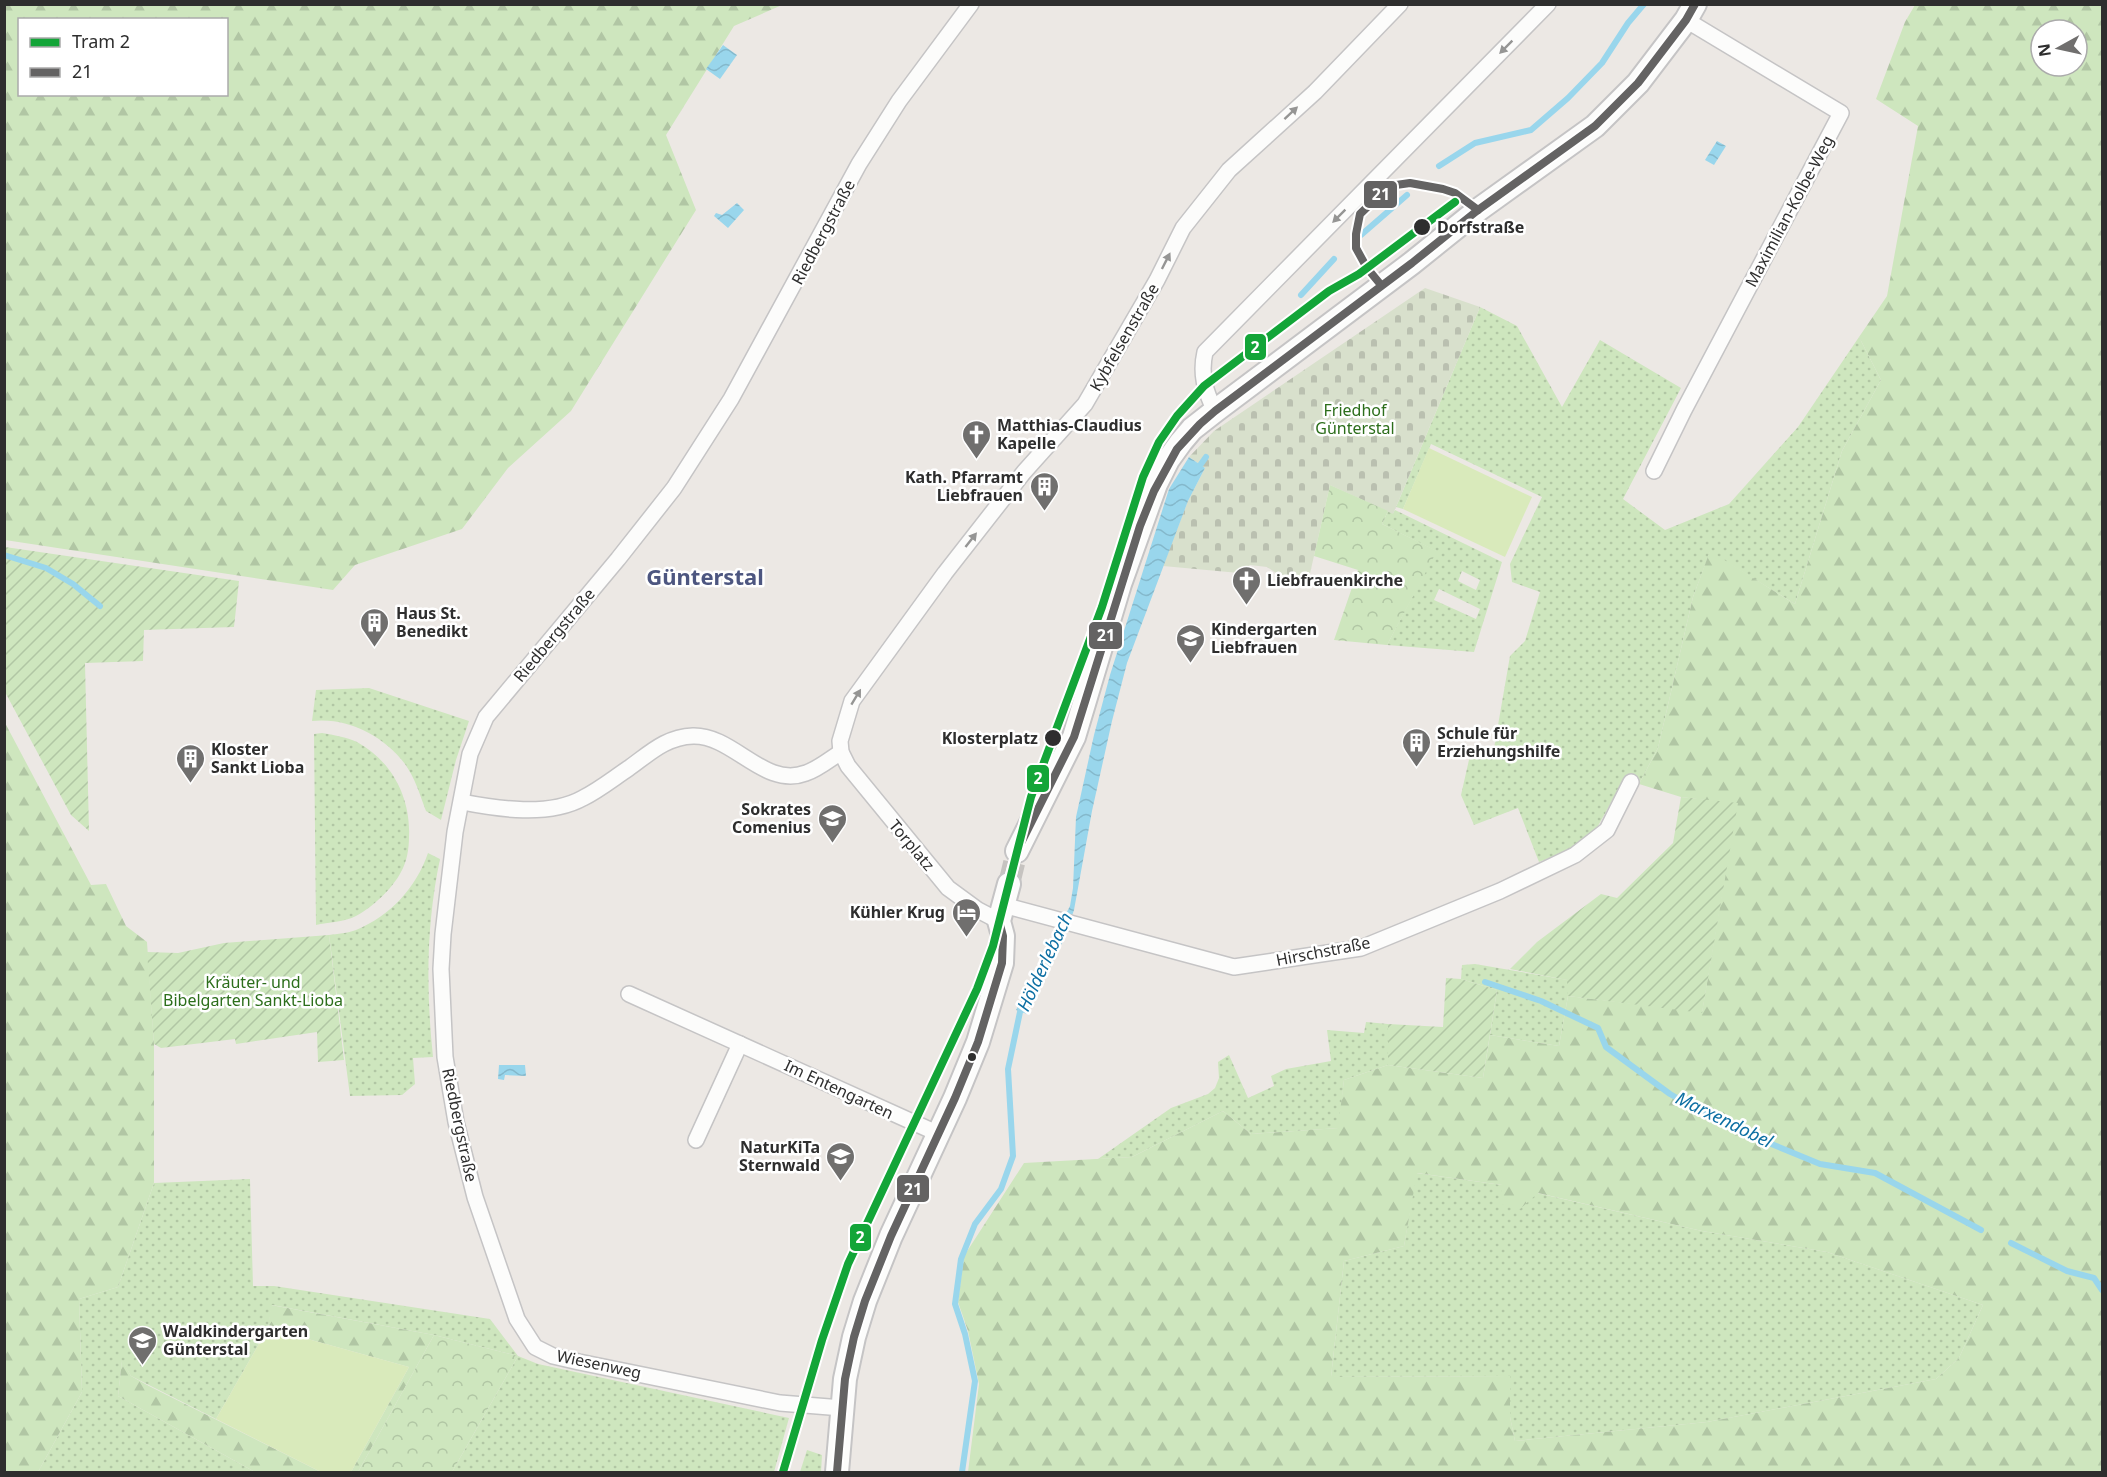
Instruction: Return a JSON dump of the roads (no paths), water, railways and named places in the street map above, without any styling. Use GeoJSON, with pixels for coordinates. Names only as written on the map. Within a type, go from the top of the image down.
{"type":"FeatureCollection","features":[{"type":"Feature","properties":{"kind":"main road"},"geometry":{"type":"LineString","coordinates":[[1017,851],[1074,737],[1124,575],[1156,484],[1168,460],[1181,442],[1192,429],[1215,411],[1412,263],[1478,210],[1595,126],[1638,83],[1691,12]]}},
{"type":"Feature","properties":{"kind":"main road"},"geometry":{"type":"LineString","coordinates":[[837,1473],[844,1379],[854,1337],[865,1301],[891,1236],[973,1057],[1002,963],[1003,903]]}},
{"type":"Feature","properties":{"kind":"street","name":"Riedbergstraße"},"geometry":{"type":"LineString","coordinates":[[535,1347],[517,1319],[476,1197],[456,1122],[445,1057],[441,969],[443,934],[448,878],[470,754],[486,717],[674,488],[731,399],[865,155],[898,101],[970,4]]}},
{"type":"Feature","properties":{"kind":"street","name":"Kybfelsenstraße"},"geometry":{"type":"LineString","coordinates":[[841,752],[840,741],[852,701],[945,573],[1024,472],[1085,404],[1157,280],[1183,228],[1229,170],[1315,92],[1400,4]]}},
{"type":"Feature","properties":{"kind":"street"},"geometry":{"type":"LineString","coordinates":[[1215,411],[1204,386],[1202,367],[1205,352],[1548,4]]}},
{"type":"Feature","properties":{"kind":"street","name":"Maximilian-Kolbe-Weg"},"geometry":{"type":"LineString","coordinates":[[1654,471],[1689,400],[1841,113],[1691,12]]}},
{"type":"Feature","properties":{"kind":"street"},"geometry":{"type":"LineString","coordinates":[[462,802],[495,808],[529,809],[563,806],[582,799],[667,741],[693,736],[713,738],[771,772],[785,777],[806,773],[841,752]]}},
{"type":"Feature","properties":{"kind":"street","name":"Torplatz"},"geometry":{"type":"LineString","coordinates":[[841,752],[861,784],[948,888],[978,910],[1003,903]]}},
{"type":"Feature","properties":{"kind":"street","name":"Hirschstraße"},"geometry":{"type":"LineString","coordinates":[[1003,903],[1234,967],[1361,948],[1500,891],[1575,855],[1607,830],[1631,782]]}},
{"type":"Feature","properties":{"kind":"street","name":"Im Entengarten"},"geometry":{"type":"LineString","coordinates":[[629,994],[939,1134]]}},
{"type":"Feature","properties":{"kind":"street"},"geometry":{"type":"LineString","coordinates":[[696,1140],[740,1044]]}},
{"type":"Feature","properties":{"kind":"street","name":"Wiesenweg"},"geometry":{"type":"LineString","coordinates":[[535,1347],[562,1358],[780,1403],[842,1408]]}},
{"type":"Feature","properties":{"kind":"water"},"geometry":{"type":"Polygon","coordinates":[[[723,45],[737,55],[720,79],[706,69],[723,45]]]}},
{"type":"Feature","properties":{"kind":"water"},"geometry":{"type":"Polygon","coordinates":[[[1717,141],[1726,146],[1714,165],[1705,160],[1717,141]]]}},
{"type":"Feature","properties":{"kind":"water"},"geometry":{"type":"Polygon","coordinates":[[[737,203],[744,210],[728,228],[714,216],[716,213],[722,215],[737,203]]]}},
{"type":"Feature","properties":{"kind":"water"},"geometry":{"type":"Polygon","coordinates":[[[1189,457],[1205,468],[1188,501],[1127,663],[1092,811],[1074,910],[1064,939],[1027,1014],[1016,1010],[1070,906],[1076,817],[1110,675],[1169,489],[1189,457]]]}},
{"type":"Feature","properties":{"kind":"water"},"geometry":{"type":"Polygon","coordinates":[[[499,1065],[525,1065],[526,1076],[505,1075],[504,1080],[498,1079],[499,1065]]]}},
{"type":"Feature","properties":{"kind":"waterway","name":"Hölderlebach"},"geometry":{"type":"LineString","coordinates":[[1439,166],[1475,143],[1531,130],[1568,98],[1602,63],[1628,23],[1644,4]]}},
{"type":"Feature","properties":{"kind":"waterway","name":"Hölderlebach"},"geometry":{"type":"LineString","coordinates":[[1361,235],[1407,195]]}},
{"type":"Feature","properties":{"kind":"waterway","name":"Hölderlebach"},"geometry":{"type":"LineString","coordinates":[[1301,295],[1334,259]]}},
{"type":"Feature","properties":{"kind":"waterway","name":"Hölderlebach"},"geometry":{"type":"LineString","coordinates":[[1196,471],[1206,457]]}},
{"type":"Feature","properties":{"kind":"waterway"},"geometry":{"type":"LineString","coordinates":[[4,555],[46,568],[73,584],[100,606]]}},
{"type":"Feature","properties":{"kind":"waterway","name":"Marxendobel"},"geometry":{"type":"LineString","coordinates":[[1485,982],[1541,1001],[1598,1028],[1606,1047],[1670,1094],[1725,1125],[1820,1164],[1875,1173],[1981,1230]]}},
{"type":"Feature","properties":{"kind":"waterway","name":"Hölderlebach"},"geometry":{"type":"LineString","coordinates":[[962,1472],[975,1381],[965,1334],[955,1304],[961,1259],[975,1224],[1001,1189],[1013,1156],[1008,1069],[1020,1012],[1024,1005]]}},
{"type":"Feature","properties":{"kind":"waterway","name":"Marxendobel"},"geometry":{"type":"LineString","coordinates":[[2011,1243],[2067,1271],[2094,1278],[2102,1290]]}},
{"type":"Feature","properties":{"kind":"tunnel"},"geometry":{"type":"LineString","coordinates":[[1009,884],[1017,851]]}},
{"type":"Feature","properties":{"kind":"tram line","name":"2"},"geometry":{"type":"LineString","coordinates":[[783,1472],[822,1340],[848,1264],[977,989],[993,946],[1031,797],[1102,607],[1143,477],[1159,442],[1177,416],[1204,386],[1329,291],[1359,274],[1455,202]]}},
{"type":"Feature","properties":{"kind":"place","name":"Dorfstraße"},"geometry":{"type":"Point","coordinates":[1422,227]}},
{"type":"Feature","properties":{"kind":"place","name":"Matthias-Claudius Kapelle"},"geometry":{"type":"Point","coordinates":[976,460]}},
{"type":"Feature","properties":{"kind":"place","name":"Kath. Pfarramt Liebfrauen"},"geometry":{"type":"Point","coordinates":[1044,512]}},
{"type":"Feature","properties":{"kind":"place","name":"Liebfrauenkirche"},"geometry":{"type":"Point","coordinates":[1246,606]}},
{"type":"Feature","properties":{"kind":"place","name":"Haus St. Benedikt"},"geometry":{"type":"Point","coordinates":[375,648]}},
{"type":"Feature","properties":{"kind":"place","name":"Kindergarten Liebfrauen"},"geometry":{"type":"Point","coordinates":[1190,664]}},
{"type":"Feature","properties":{"kind":"place","name":"Klosterplatz"},"geometry":{"type":"Point","coordinates":[1053,738]}},
{"type":"Feature","properties":{"kind":"place","name":"Schule für Erziehungshilfe"},"geometry":{"type":"Point","coordinates":[1416,768]}},
{"type":"Feature","properties":{"kind":"place","name":"Kloster Sankt Lioba"},"geometry":{"type":"Point","coordinates":[190,784]}},
{"type":"Feature","properties":{"kind":"place","name":"Sokrates Comenius"},"geometry":{"type":"Point","coordinates":[832,844]}},
{"type":"Feature","properties":{"kind":"place","name":"Kühler Krug"},"geometry":{"type":"Point","coordinates":[966,938]}},
{"type":"Feature","properties":{"kind":"place","name":"NaturKiTa Sternwald"},"geometry":{"type":"Point","coordinates":[841,1182]}},
{"type":"Feature","properties":{"kind":"place","name":"Waldkindergarten Günterstal"},"geometry":{"type":"Point","coordinates":[142,1366]}},
{"type":"Feature","properties":{"kind":"district","name":"Günterstal"},"geometry":{"type":"Point","coordinates":[705,577]}},
{"type":"Feature","properties":{"kind":"park label","name":"Friedhof Günterstal"},"geometry":{"type":"Point","coordinates":[1355,419]}},
{"type":"Feature","properties":{"kind":"park label","name":"Kräuter- und Bibelgarten Sankt-Lioba"},"geometry":{"type":"Point","coordinates":[253,991]}}]}
